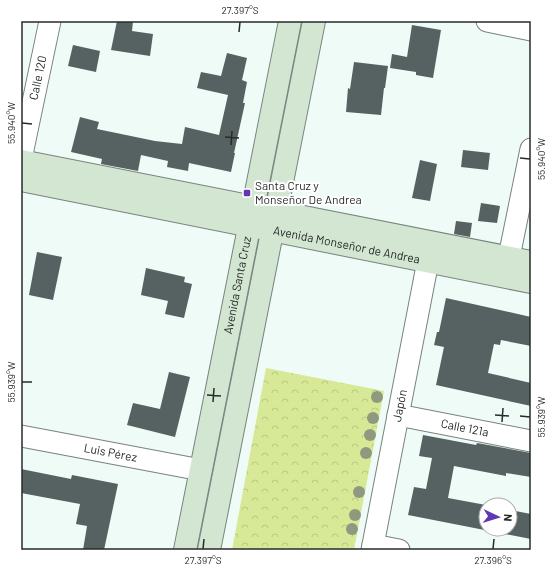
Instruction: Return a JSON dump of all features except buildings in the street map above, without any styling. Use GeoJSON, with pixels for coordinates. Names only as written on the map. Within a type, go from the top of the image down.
{"type":"FeatureCollection","features":[{"type":"Feature","properties":{"kind":"main road","name":"Avenida Santa Cruz"},"geometry":{"type":"LineString","coordinates":[[185,550],[290,21]]}},
{"type":"Feature","properties":{"kind":"main road","name":"Avenida Santa Cruz"},"geometry":{"type":"LineString","coordinates":[[209,550],[314,21]]}},
{"type":"Feature","properties":{"kind":"main road","name":"Avenida Monseñor de Andrea"},"geometry":{"type":"LineString","coordinates":[[21,160],[274,221],[428,261],[531,282]]}},
{"type":"Feature","properties":{"kind":"main road","name":"Avenida Monseñor de Andrea"},"geometry":{"type":"LineString","coordinates":[[21,180],[251,216]]}},
{"type":"Feature","properties":{"kind":"main road","name":"Avenida Monseñor de Andrea"},"geometry":{"type":"LineString","coordinates":[[274,221],[509,257],[531,262]]}},
{"type":"Feature","properties":{"kind":"street","name":"Calle 120"},"geometry":{"type":"LineString","coordinates":[[21,160],[50,21]]}},
{"type":"Feature","properties":{"kind":"street"},"geometry":{"type":"LineString","coordinates":[[487,21],[531,30]]}},
{"type":"Feature","properties":{"kind":"street"},"geometry":{"type":"LineString","coordinates":[[509,257],[531,149]]}},
{"type":"Feature","properties":{"kind":"street","name":"Japón"},"geometry":{"type":"LineString","coordinates":[[372,547],[428,261]]}},
{"type":"Feature","properties":{"kind":"street","name":"Calle 121a"},"geometry":{"type":"LineString","coordinates":[[398,415],[531,441]]}},
{"type":"Feature","properties":{"kind":"street","name":"Luis Pérez"},"geometry":{"type":"LineString","coordinates":[[21,436],[201,470]]}},
{"type":"Feature","properties":{"kind":"street"},"geometry":{"type":"LineString","coordinates":[[372,547],[399,550]]}},
{"type":"Feature","properties":{"kind":"green space"},"geometry":{"type":"Polygon","coordinates":[[[266,368],[384,391],[354,550],[232,550],[266,368]]]}},
{"type":"Feature","properties":{"kind":"place","name":"Santa Cruz y Monseñor De Andrea"},"geometry":{"type":"Point","coordinates":[247,193]}}]}
